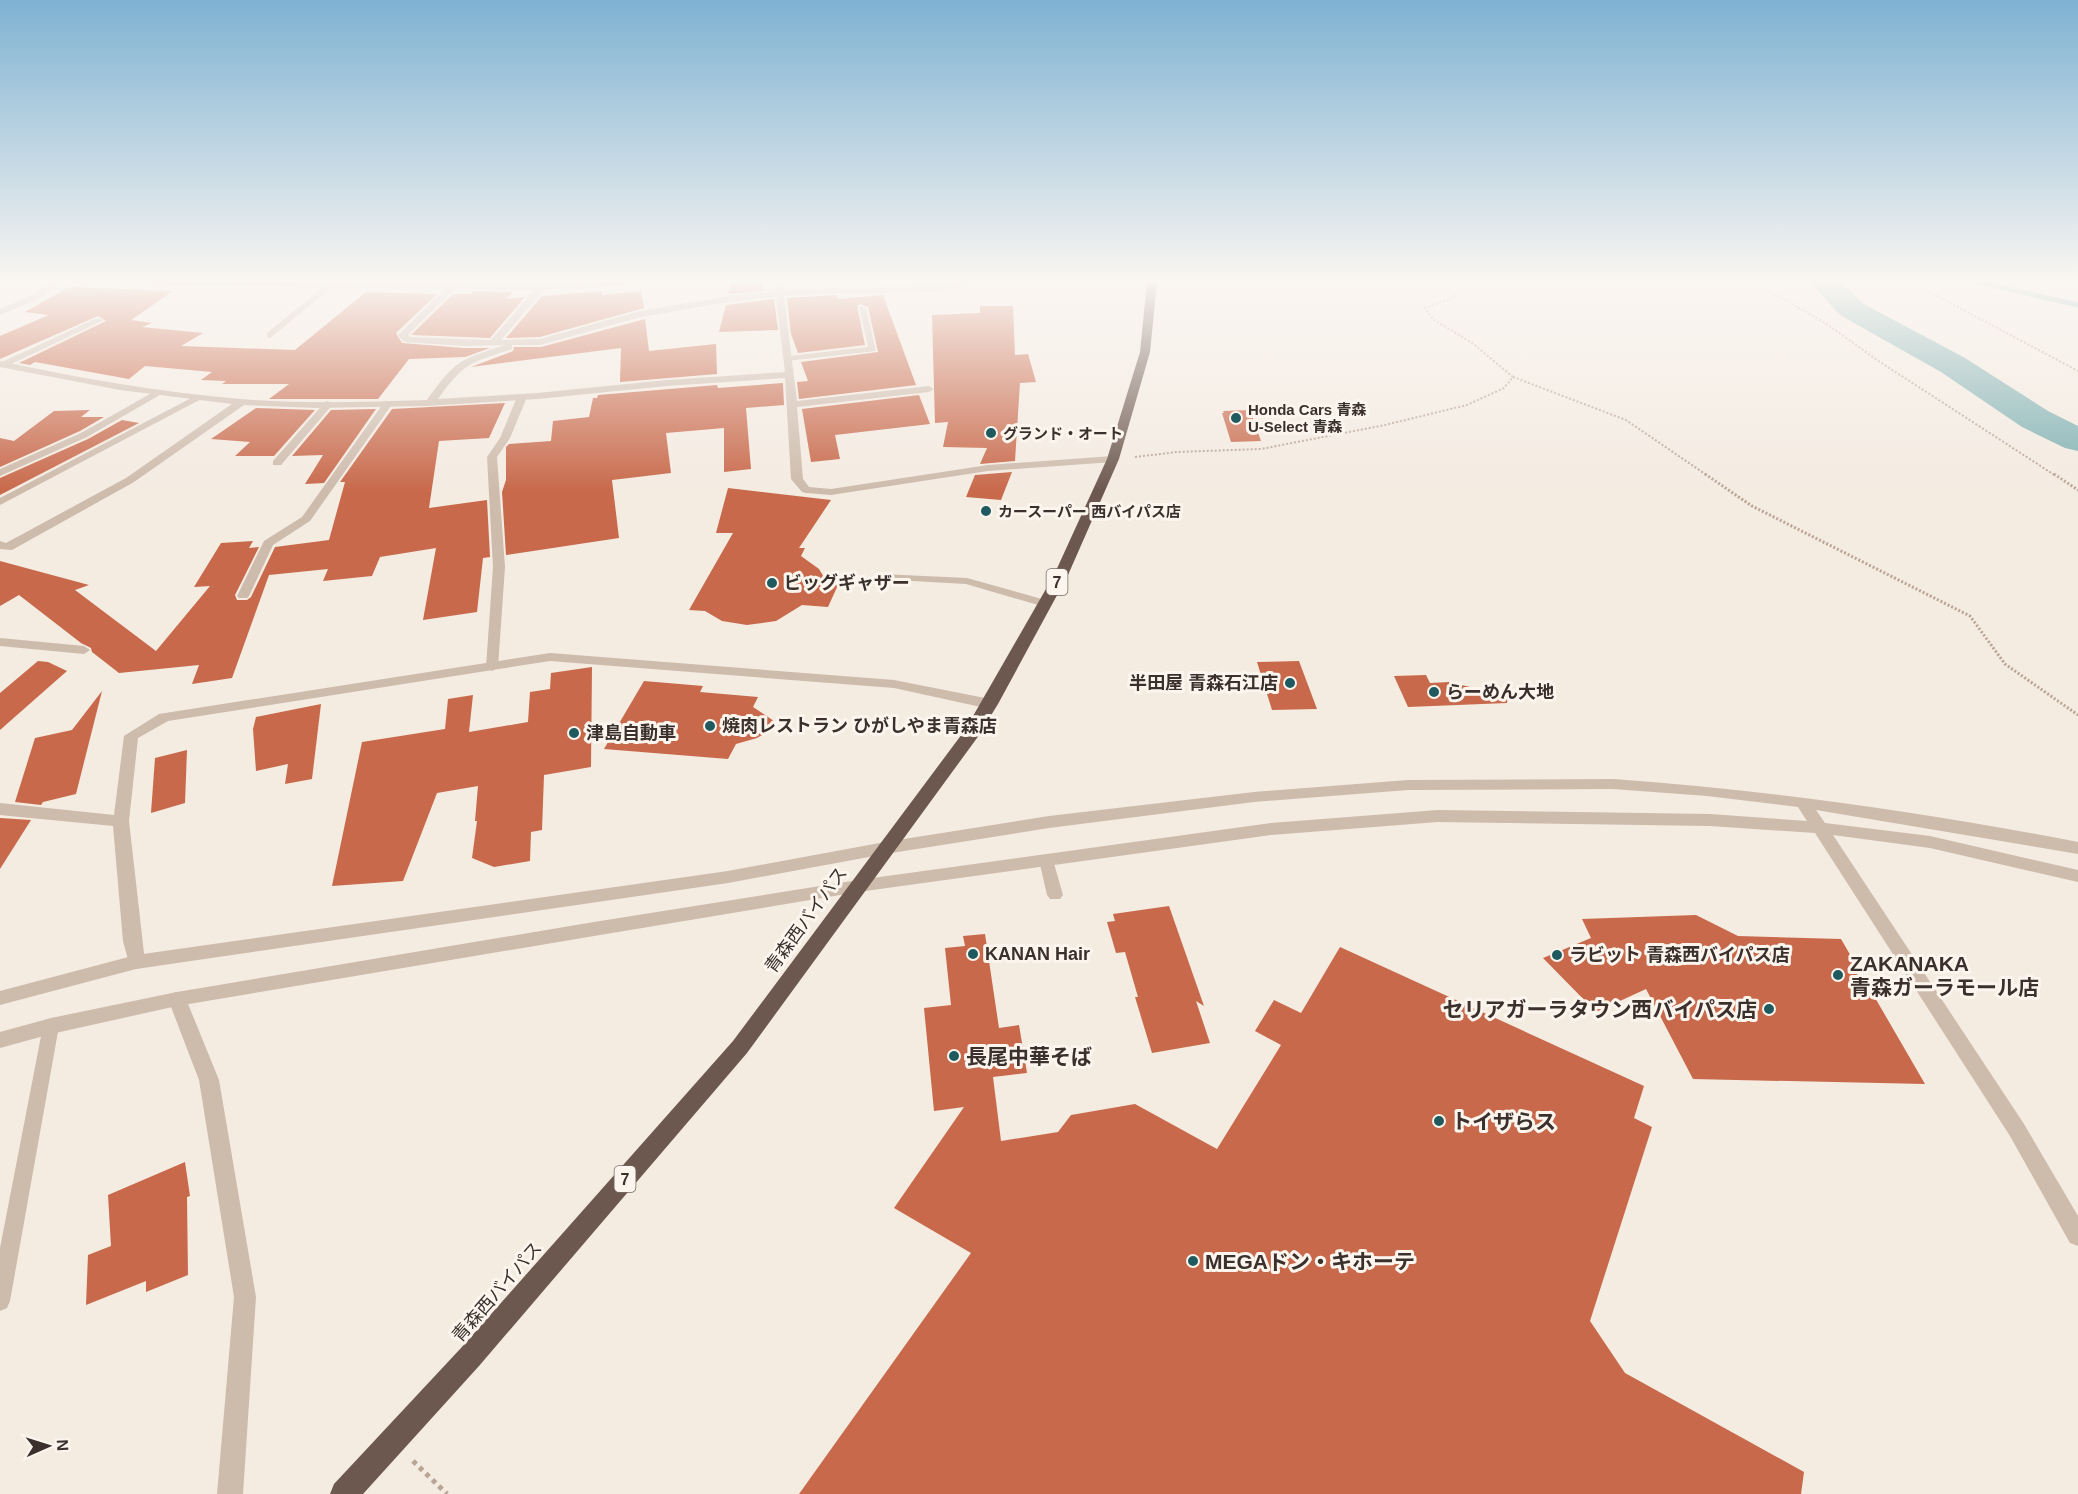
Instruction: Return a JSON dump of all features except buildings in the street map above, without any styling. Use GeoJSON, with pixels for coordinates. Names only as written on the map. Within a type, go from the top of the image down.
{"type":"FeatureCollection","features":[{"type":"Feature","properties":{"kind":"highway","name":"青森西バイパス"},"geometry":{"type":"LineString","coordinates":[[344,1494],[470,1357],[740,1047],[971,734],[990,704],[1060,575],[1113,459],[1144,352]]}},
{"type":"Feature","properties":{"kind":"street"},"geometry":{"type":"LineString","coordinates":[[431,402],[452,372],[467,361],[498,352]]}},
{"type":"Feature","properties":{"kind":"street"},"geometry":{"type":"LineString","coordinates":[[788,352],[797,479],[806,490],[831,492],[987,468],[1113,459]]}},
{"type":"Feature","properties":{"kind":"street"},"geometry":{"type":"LineString","coordinates":[[1,365],[160,392],[242,402],[431,402],[522,397],[651,384],[790,375]]}},
{"type":"Feature","properties":{"kind":"street"},"geometry":{"type":"LineString","coordinates":[[791,405],[929,389]]}},
{"type":"Feature","properties":{"kind":"street"},"geometry":{"type":"LineString","coordinates":[[0,545],[8,547],[130,480],[242,402]]}},
{"type":"Feature","properties":{"kind":"street"},"geometry":{"type":"LineString","coordinates":[[136,962],[121,821],[131,735],[164,717],[550,657],[894,684],[990,704]]}},
{"type":"Feature","properties":{"kind":"street"},"geometry":{"type":"LineString","coordinates":[[0,998],[136,962],[728,877],[885,848],[1049,822],[1208,803],[1408,785],[1613,784],[1803,802],[2078,848]]}},
{"type":"Feature","properties":{"kind":"street"},"geometry":{"type":"LineString","coordinates":[[1803,802],[2012,1122],[2078,1236]]}},
{"type":"Feature","properties":{"kind":"street"},"geometry":{"type":"LineString","coordinates":[[0,809],[121,821]]}},
{"type":"Feature","properties":{"kind":"street"},"geometry":{"type":"LineString","coordinates":[[0,1040],[51,1026],[177,999],[858,886],[1271,829],[1438,816],[1664,819],[1820,828],[1930,842],[2078,876]]}},
{"type":"Feature","properties":{"kind":"street"},"geometry":{"type":"LineString","coordinates":[[177,999],[209,1080],[244,1297],[230,1494]]}},
{"type":"Feature","properties":{"kind":"lane"},"geometry":{"type":"LineString","coordinates":[[1,365],[30,352]]}},
{"type":"Feature","properties":{"kind":"lane"},"geometry":{"type":"LineString","coordinates":[[789,359],[850,352]]}},
{"type":"Feature","properties":{"kind":"lane"},"geometry":{"type":"LineString","coordinates":[[0,473],[84,435],[160,392]]}},
{"type":"Feature","properties":{"kind":"lane"},"geometry":{"type":"LineString","coordinates":[[0,502],[200,397]]}},
{"type":"Feature","properties":{"kind":"lane"},"geometry":{"type":"LineString","coordinates":[[492,667],[499,567],[492,457],[505,438],[522,397]]}},
{"type":"Feature","properties":{"kind":"lane"},"geometry":{"type":"LineString","coordinates":[[243,596],[268,543],[306,519],[388,402]]}},
{"type":"Feature","properties":{"kind":"lane"},"geometry":{"type":"LineString","coordinates":[[277,463],[330,403]]}},
{"type":"Feature","properties":{"kind":"lane"},"geometry":{"type":"LineString","coordinates":[[881,577],[967,581],[1045,603]]}},
{"type":"Feature","properties":{"kind":"lane"},"geometry":{"type":"LineString","coordinates":[[0,642],[84,650]]}},
{"type":"Feature","properties":{"kind":"lane"},"geometry":{"type":"LineString","coordinates":[[1046,860],[1055,896]]}},
{"type":"Feature","properties":{"kind":"lane"},"geometry":{"type":"LineString","coordinates":[[0,1301],[51,1026]]}},
{"type":"Feature","properties":{"kind":"path"},"geometry":{"type":"LineString","coordinates":[[1482,352],[1512,377],[1626,420],[1752,506],[1970,616],[2005,664],[2078,715]]}},
{"type":"Feature","properties":{"kind":"path"},"geometry":{"type":"LineString","coordinates":[[1866,352],[2078,490]]}},
{"type":"Feature","properties":{"kind":"path"},"geometry":{"type":"LineString","coordinates":[[2042,352],[2078,371]]}},
{"type":"Feature","properties":{"kind":"path"},"geometry":{"type":"LineString","coordinates":[[1113,459],[1177,452],[1261,449],[1385,425],[1467,405],[1504,388],[1512,377]]}},
{"type":"Feature","properties":{"kind":"path"},"geometry":{"type":"LineString","coordinates":[[393,1441],[447,1494]]}},
{"type":"Feature","properties":{"kind":"waterway"},"geometry":{"type":"LineString","coordinates":[[1929,352],[2035,419],[2078,440]]}},
{"type":"Feature","properties":{"kind":"place","name":"Honda Cars 青森 U-Select 青森"},"geometry":{"type":"Point","coordinates":[1236,418]}},
{"type":"Feature","properties":{"kind":"place","name":"グランド・オート"},"geometry":{"type":"Point","coordinates":[991,433]}},
{"type":"Feature","properties":{"kind":"place","name":"カースーパー 西バイパス店"},"geometry":{"type":"Point","coordinates":[986,511]}},
{"type":"Feature","properties":{"kind":"place","name":"ビッグギャザー"},"geometry":{"type":"Point","coordinates":[772,583]}},
{"type":"Feature","properties":{"kind":"place","name":"半田屋 青森石江店"},"geometry":{"type":"Point","coordinates":[1290,683]}},
{"type":"Feature","properties":{"kind":"place","name":"らーめん大地"},"geometry":{"type":"Point","coordinates":[1434,692]}},
{"type":"Feature","properties":{"kind":"place","name":"焼肉レストラン ひがしやま青森店"},"geometry":{"type":"Point","coordinates":[710,726]}},
{"type":"Feature","properties":{"kind":"place","name":"津島自動車"},"geometry":{"type":"Point","coordinates":[574,733]}},
{"type":"Feature","properties":{"kind":"place","name":"KANAN Hair"},"geometry":{"type":"Point","coordinates":[973,954]}},
{"type":"Feature","properties":{"kind":"place","name":"ラビット 青森西バイパス店"},"geometry":{"type":"Point","coordinates":[1557,955]}},
{"type":"Feature","properties":{"kind":"place","name":"ZAKANAKA 青森ガーラモール店"},"geometry":{"type":"Point","coordinates":[1838,975]}},
{"type":"Feature","properties":{"kind":"place","name":"セリアガーラタウン西バイパス店"},"geometry":{"type":"Point","coordinates":[1769,1009]}},
{"type":"Feature","properties":{"kind":"place","name":"長尾中華そば"},"geometry":{"type":"Point","coordinates":[954,1056]}},
{"type":"Feature","properties":{"kind":"place","name":"トイザらス"},"geometry":{"type":"Point","coordinates":[1439,1121]}},
{"type":"Feature","properties":{"kind":"place","name":"MEGAドン・キホーテ"},"geometry":{"type":"Point","coordinates":[1193,1261]}}]}
